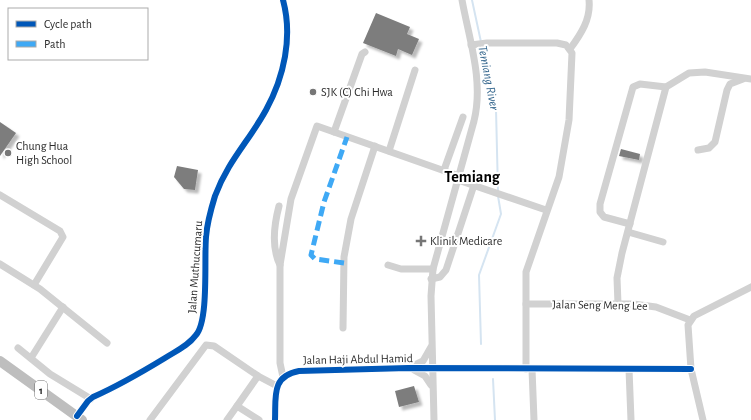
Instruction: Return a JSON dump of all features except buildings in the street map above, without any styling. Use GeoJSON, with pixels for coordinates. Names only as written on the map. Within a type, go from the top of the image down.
{"type":"FeatureCollection","features":[{"type":"Feature","properties":{"kind":"highway","name":"1"},"geometry":{"type":"LineString","coordinates":[[0,361],[80,418]]}},
{"type":"Feature","properties":{"kind":"street","name":"Jalan Muthucumaru"},"geometry":{"type":"LineString","coordinates":[[80,418],[91,400],[142,372],[188,344],[198,334],[203,313],[206,236],[210,215],[227,168],[265,111],[275,92],[282,71],[288,39],[287,16],[283,0]]}},
{"type":"Feature","properties":{"kind":"street"},"geometry":{"type":"LineString","coordinates":[[434,420],[431,347],[433,269],[476,114],[478,97],[474,45],[462,0]]}},
{"type":"Feature","properties":{"kind":"street"},"geometry":{"type":"LineString","coordinates":[[570,49],[585,26],[588,15],[589,0]]}},
{"type":"Feature","properties":{"kind":"street"},"geometry":{"type":"LineString","coordinates":[[474,45],[557,43],[566,45],[572,53],[569,120],[559,177],[546,210],[526,272],[529,369],[534,420]]}},
{"type":"Feature","properties":{"kind":"street"},"geometry":{"type":"LineString","coordinates":[[334,132],[362,54],[365,52]]}},
{"type":"Feature","properties":{"kind":"street"},"geometry":{"type":"LineString","coordinates":[[389,151],[415,70]]}},
{"type":"Feature","properties":{"kind":"street"},"geometry":{"type":"LineString","coordinates":[[630,224],[604,217],[600,212],[600,204],[633,87],[640,84],[666,87],[689,73],[705,72],[743,79],[751,79]]}},
{"type":"Feature","properties":{"kind":"street"},"geometry":{"type":"LineString","coordinates":[[698,150],[709,148],[715,142],[727,90],[730,84],[743,79]]}},
{"type":"Feature","properties":{"kind":"street"},"geometry":{"type":"LineString","coordinates":[[618,304],[617,278],[666,87]]}},
{"type":"Feature","properties":{"kind":"street"},"geometry":{"type":"LineString","coordinates":[[444,170],[463,117]]}},
{"type":"Feature","properties":{"kind":"street"},"geometry":{"type":"LineString","coordinates":[[275,420],[277,386],[283,377],[280,363],[280,265],[291,199],[317,126],[444,170],[474,185],[546,210]]}},
{"type":"Feature","properties":{"kind":"street"},"geometry":{"type":"LineString","coordinates":[[343,328],[344,257],[351,219],[375,146]]}},
{"type":"Feature","properties":{"kind":"street"},"geometry":{"type":"LineString","coordinates":[[432,278],[440,277],[446,270],[474,185]]}},
{"type":"Feature","properties":{"kind":"street"},"geometry":{"type":"LineString","coordinates":[[0,195],[60,230],[63,237],[34,285]]}},
{"type":"Feature","properties":{"kind":"street"},"geometry":{"type":"LineString","coordinates":[[279,206],[275,220],[275,246],[276,258],[280,265]]}},
{"type":"Feature","properties":{"kind":"street"},"geometry":{"type":"LineString","coordinates":[[628,232],[663,242]]}},
{"type":"Feature","properties":{"kind":"street"},"geometry":{"type":"LineString","coordinates":[[0,264],[34,285],[107,342]]}},
{"type":"Feature","properties":{"kind":"street"},"geometry":{"type":"LineString","coordinates":[[388,265],[401,269],[433,269]]}},
{"type":"Feature","properties":{"kind":"street"},"geometry":{"type":"LineString","coordinates":[[703,420],[691,369],[688,324],[694,316],[751,287]]}},
{"type":"Feature","properties":{"kind":"street","name":"Jalan Seng Meng Lee"},"geometry":{"type":"LineString","coordinates":[[526,304],[618,304],[651,306],[690,320]]}},
{"type":"Feature","properties":{"kind":"street"},"geometry":{"type":"LineString","coordinates":[[31,358],[63,307]]}},
{"type":"Feature","properties":{"kind":"street"},"geometry":{"type":"LineString","coordinates":[[150,420],[206,345],[214,346],[258,376],[277,386]]}},
{"type":"Feature","properties":{"kind":"street"},"geometry":{"type":"LineString","coordinates":[[408,368],[423,360],[431,347]]}},
{"type":"Feature","properties":{"kind":"street"},"geometry":{"type":"LineString","coordinates":[[18,348],[50,374],[91,400]]}},
{"type":"Feature","properties":{"kind":"street"},"geometry":{"type":"LineString","coordinates":[[408,368],[425,376],[432,389]]}},
{"type":"Feature","properties":{"kind":"street","name":"Jalan Haji Abdul Hamid"},"geometry":{"type":"LineString","coordinates":[[283,377],[291,373],[315,370],[408,368],[691,369]]}},
{"type":"Feature","properties":{"kind":"street"},"geometry":{"type":"LineString","coordinates":[[629,369],[631,420]]}},
{"type":"Feature","properties":{"kind":"street"},"geometry":{"type":"LineString","coordinates":[[227,420],[258,376]]}},
{"type":"Feature","properties":{"kind":"street"},"geometry":{"type":"LineString","coordinates":[[237,406],[259,420]]}},
{"type":"Feature","properties":{"kind":"waterway","name":"Temiang River"},"geometry":{"type":"LineString","coordinates":[[472,0],[481,42]]}},
{"type":"Feature","properties":{"kind":"waterway","name":"Temiang River"},"geometry":{"type":"LineString","coordinates":[[482,46],[496,109],[498,192]]}},
{"type":"Feature","properties":{"kind":"waterway","name":"Temiang River"},"geometry":{"type":"LineString","coordinates":[[481,344],[479,275],[501,214],[498,196]]}},
{"type":"Feature","properties":{"kind":"waterway","name":"Temiang River"},"geometry":{"type":"LineString","coordinates":[[493,379],[495,420]]}},
{"type":"Feature","properties":{"kind":"marked path"},"geometry":{"type":"LineString","coordinates":[[344,263],[315,259],[311,255],[324,202],[347,137]]}},
{"type":"Feature","properties":{"kind":"cycle path"},"geometry":{"type":"LineString","coordinates":[[77,416],[88,401],[93,397],[130,379],[182,348],[193,339],[200,327],[203,316],[205,289],[206,237],[211,211],[215,196],[226,172],[266,110],[278,84],[287,42],[286,14],[283,0]]}},
{"type":"Feature","properties":{"kind":"cycle path"},"geometry":{"type":"LineString","coordinates":[[275,420],[276,396],[279,383],[290,374],[299,371],[408,368],[691,369]]}},
{"type":"Feature","properties":{"kind":"place","name":"SJK (C) Chi Hwa"},"geometry":{"type":"Point","coordinates":[313,92]}},
{"type":"Feature","properties":{"kind":"place","name":"Chung Hua High School"},"geometry":{"type":"Point","coordinates":[8,153]}},
{"type":"Feature","properties":{"kind":"place","name":"Klinik Medicare"},"geometry":{"type":"Point","coordinates":[421,241]}},
{"type":"Feature","properties":{"kind":"district","name":"Temiang"},"geometry":{"type":"Point","coordinates":[472,177]}}]}
